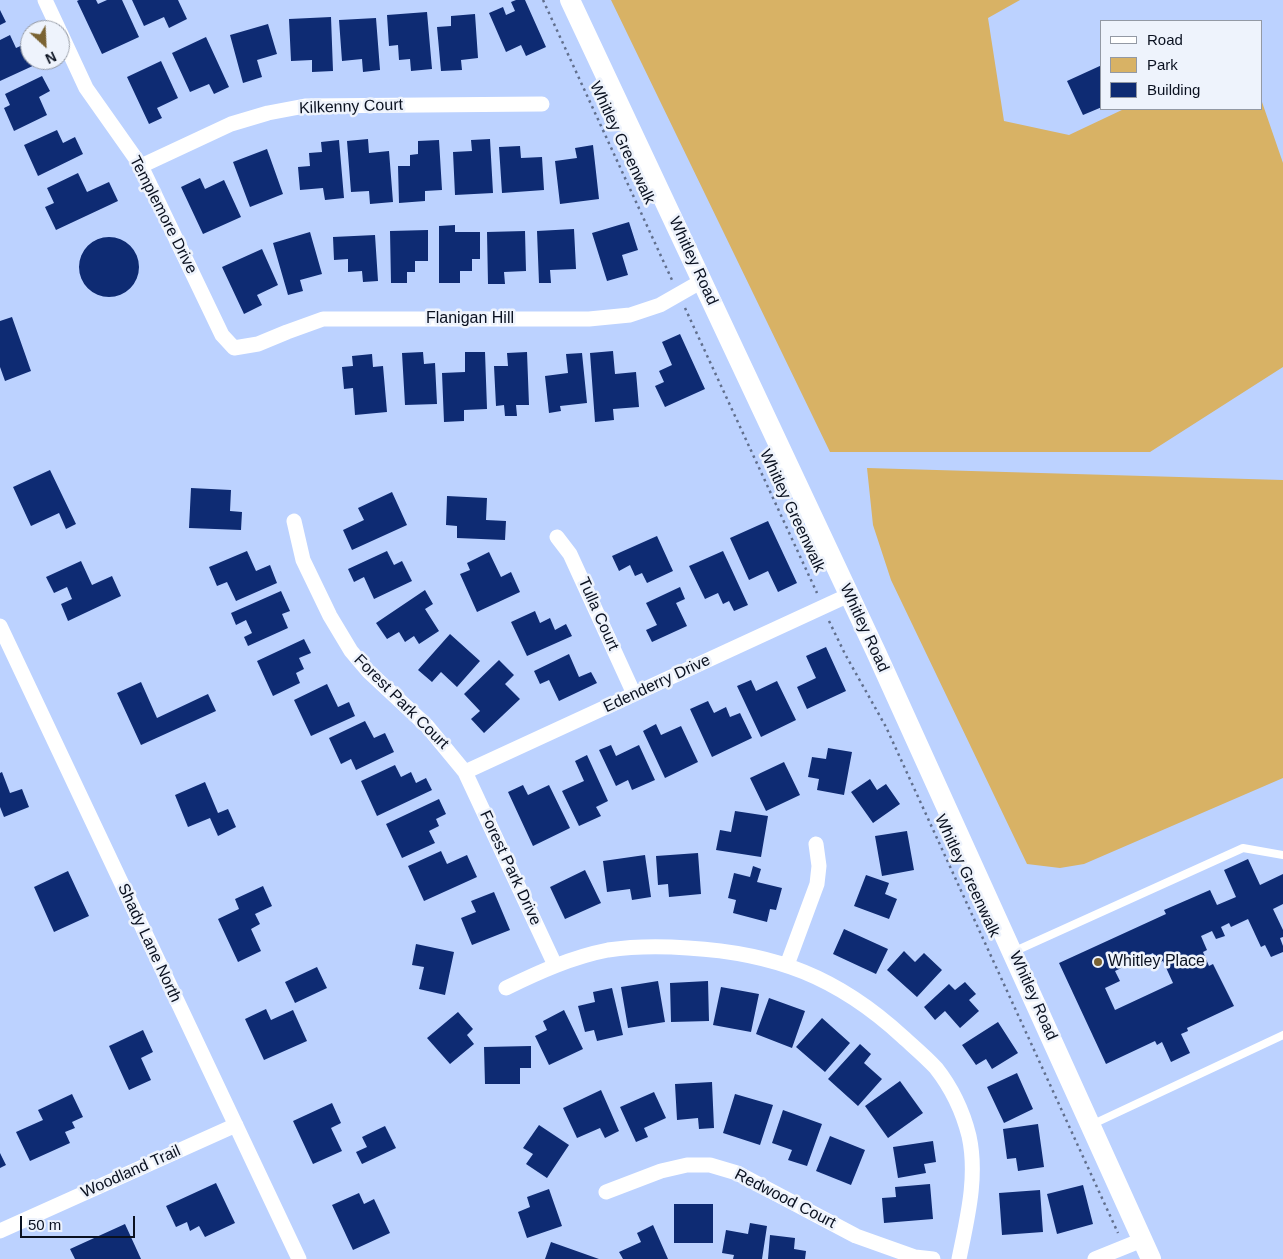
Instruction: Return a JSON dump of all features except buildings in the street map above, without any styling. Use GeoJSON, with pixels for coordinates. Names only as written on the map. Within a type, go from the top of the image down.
{"type":"FeatureCollection","features":[{"type":"Feature","properties":{"kind":"street","name":"Templemore Drive"},"geometry":{"type":"LineString","coordinates":[[45,0],[55,20]]}},
{"type":"Feature","properties":{"kind":"street","name":"Whitley Road"},"geometry":{"type":"LineString","coordinates":[[570,0],[849,595],[1013,952],[1091,1125],[1133,1243],[1152,1259]]}},
{"type":"Feature","properties":{"kind":"street","name":"Templemore Drive"},"geometry":{"type":"LineString","coordinates":[[70,53],[86,88],[141,166],[222,335],[234,348]]}},
{"type":"Feature","properties":{"kind":"street","name":"Kilkenny Court"},"geometry":{"type":"LineString","coordinates":[[141,166],[231,124],[268,113],[305,106],[542,104]]}},
{"type":"Feature","properties":{"kind":"street","name":"Flanigan Hill"},"geometry":{"type":"LineString","coordinates":[[234,348],[258,344],[324,319],[589,319],[630,315],[660,305],[702,281]]}},
{"type":"Feature","properties":{"kind":"street","name":"Forest Park Court"},"geometry":{"type":"LineString","coordinates":[[294,521],[306,567],[330,616],[351,651],[368,671],[427,726],[466,772]]}},
{"type":"Feature","properties":{"kind":"street","name":"Tulla Court"},"geometry":{"type":"LineString","coordinates":[[557,537],[570,554],[634,694]]}},
{"type":"Feature","properties":{"kind":"street","name":"Edenderry Drive"},"geometry":{"type":"LineString","coordinates":[[466,772],[849,595]]}},
{"type":"Feature","properties":{"kind":"street","name":"Shady Lane North"},"geometry":{"type":"LineString","coordinates":[[0,626],[299,1259]]}},
{"type":"Feature","properties":{"kind":"street","name":"Forest Park Drive"},"geometry":{"type":"LineString","coordinates":[[466,772],[555,965]]}},
{"type":"Feature","properties":{"kind":"street"},"geometry":{"type":"LineString","coordinates":[[787,965],[817,884],[819,866],[816,844]]}},
{"type":"Feature","properties":{"kind":"street"},"geometry":{"type":"LineString","coordinates":[[506,988],[555,965],[608,950],[645,946],[714,950],[756,956],[787,965],[831,985],[862,1002],[930,1062],[944,1080],[965,1121],[973,1165],[970,1199],[959,1259]]}},
{"type":"Feature","properties":{"kind":"street","name":"Woodland Trail"},"geometry":{"type":"LineString","coordinates":[[0,1231],[236,1125]]}},
{"type":"Feature","properties":{"kind":"street","name":"Redwood Court"},"geometry":{"type":"LineString","coordinates":[[606,1192],[661,1171],[687,1165],[710,1165],[737,1173],[856,1236],[915,1256],[933,1259]]}},
{"type":"Feature","properties":{"kind":"street"},"geometry":{"type":"LineString","coordinates":[[1095,1259],[1133,1243]]}},
{"type":"Feature","properties":{"kind":"lane"},"geometry":{"type":"LineString","coordinates":[[1013,952],[1243,848],[1283,855]]}},
{"type":"Feature","properties":{"kind":"lane"},"geometry":{"type":"LineString","coordinates":[[1091,1125],[1283,1035]]}},
{"type":"Feature","properties":{"kind":"path","name":"Whitley Greenwalk"},"geometry":{"type":"LineString","coordinates":[[543,0],[823,608],[845,654],[890,735],[1133,1243]]}},
{"type":"Feature","properties":{"kind":"green space"},"geometry":{"type":"Polygon","coordinates":[[[611,0],[1020,0],[988,18],[1004,121],[1069,135],[1122,110],[1263,110],[1263,105],[1283,163],[1283,367],[1150,452],[830,452],[611,0]]]}},
{"type":"Feature","properties":{"kind":"green space"},"geometry":{"type":"Polygon","coordinates":[[[867,468],[1283,480],[1283,778],[1084,864],[1060,868],[1027,864],[891,580],[873,525],[867,468]]]}},
{"type":"Feature","properties":{"kind":"place","name":"Whitley Place"},"geometry":{"type":"Point","coordinates":[1098,962]}}]}
